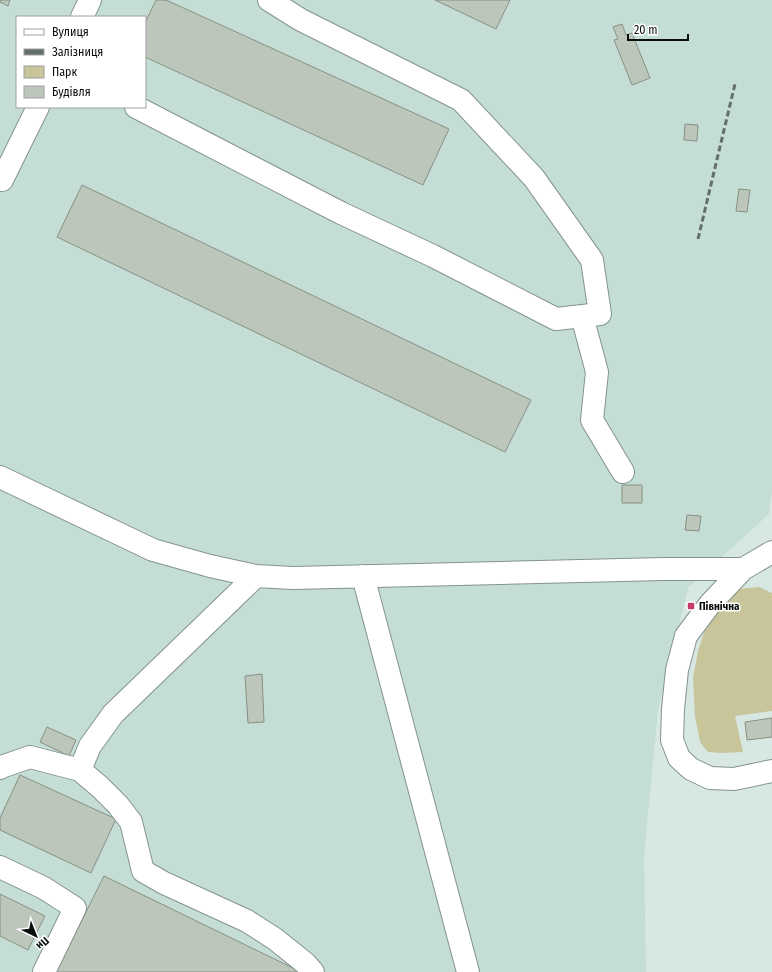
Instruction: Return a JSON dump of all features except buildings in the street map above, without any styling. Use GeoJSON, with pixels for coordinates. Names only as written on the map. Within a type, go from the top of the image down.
{"type":"FeatureCollection","features":[{"type":"Feature","properties":{"kind":"street"},"geometry":{"type":"LineString","coordinates":[[82,16],[90,0]]}},
{"type":"Feature","properties":{"kind":"street"},"geometry":{"type":"LineString","coordinates":[[138,108],[341,213],[433,256],[556,319],[600,314],[592,260],[534,178],[461,100],[301,20],[269,0]]}},
{"type":"Feature","properties":{"kind":"street"},"geometry":{"type":"LineString","coordinates":[[2,180],[38,108]]}},
{"type":"Feature","properties":{"kind":"street"},"geometry":{"type":"LineString","coordinates":[[582,316],[596,372],[592,420],[623,472]]}},
{"type":"Feature","properties":{"kind":"street"},"geometry":{"type":"LineString","coordinates":[[0,477],[152,550],[210,566],[256,576],[293,578],[663,569],[743,569]]}},
{"type":"Feature","properties":{"kind":"street"},"geometry":{"type":"LineString","coordinates":[[772,552],[743,569],[710,604],[686,636],[677,670],[673,709],[672,740],[679,758],[691,769],[710,778],[734,779],[772,771]]}},
{"type":"Feature","properties":{"kind":"street"},"geometry":{"type":"LineString","coordinates":[[80,770],[90,746],[113,714],[256,576]]}},
{"type":"Feature","properties":{"kind":"street"},"geometry":{"type":"LineString","coordinates":[[363,576],[468,972]]}},
{"type":"Feature","properties":{"kind":"street"},"geometry":{"type":"LineString","coordinates":[[0,768],[30,758],[80,770],[118,805],[131,822],[144,870],[164,884],[247,921],[276,939],[305,963],[312,972]]}},
{"type":"Feature","properties":{"kind":"street"},"geometry":{"type":"LineString","coordinates":[[0,867],[44,888],[75,908],[44,972]]}},
{"type":"Feature","properties":{"kind":"shaded area"},"geometry":{"type":"Polygon","coordinates":[[[0,0],[772,0],[772,491],[769,514],[688,588],[658,710],[644,856],[646,972],[0,972],[0,0]]]}},
{"type":"Feature","properties":{"kind":"green space"},"geometry":{"type":"Polygon","coordinates":[[[759,587],[772,593],[772,711],[735,716],[743,752],[708,752],[700,742],[695,716],[693,678],[698,651],[706,627],[718,608],[738,589],[759,587]]]}},
{"type":"Feature","properties":{"kind":"railway"},"geometry":{"type":"LineString","coordinates":[[698,239],[735,84]]}},
{"type":"Feature","properties":{"kind":"place","name":"Північна"},"geometry":{"type":"Point","coordinates":[691,606]}}]}
